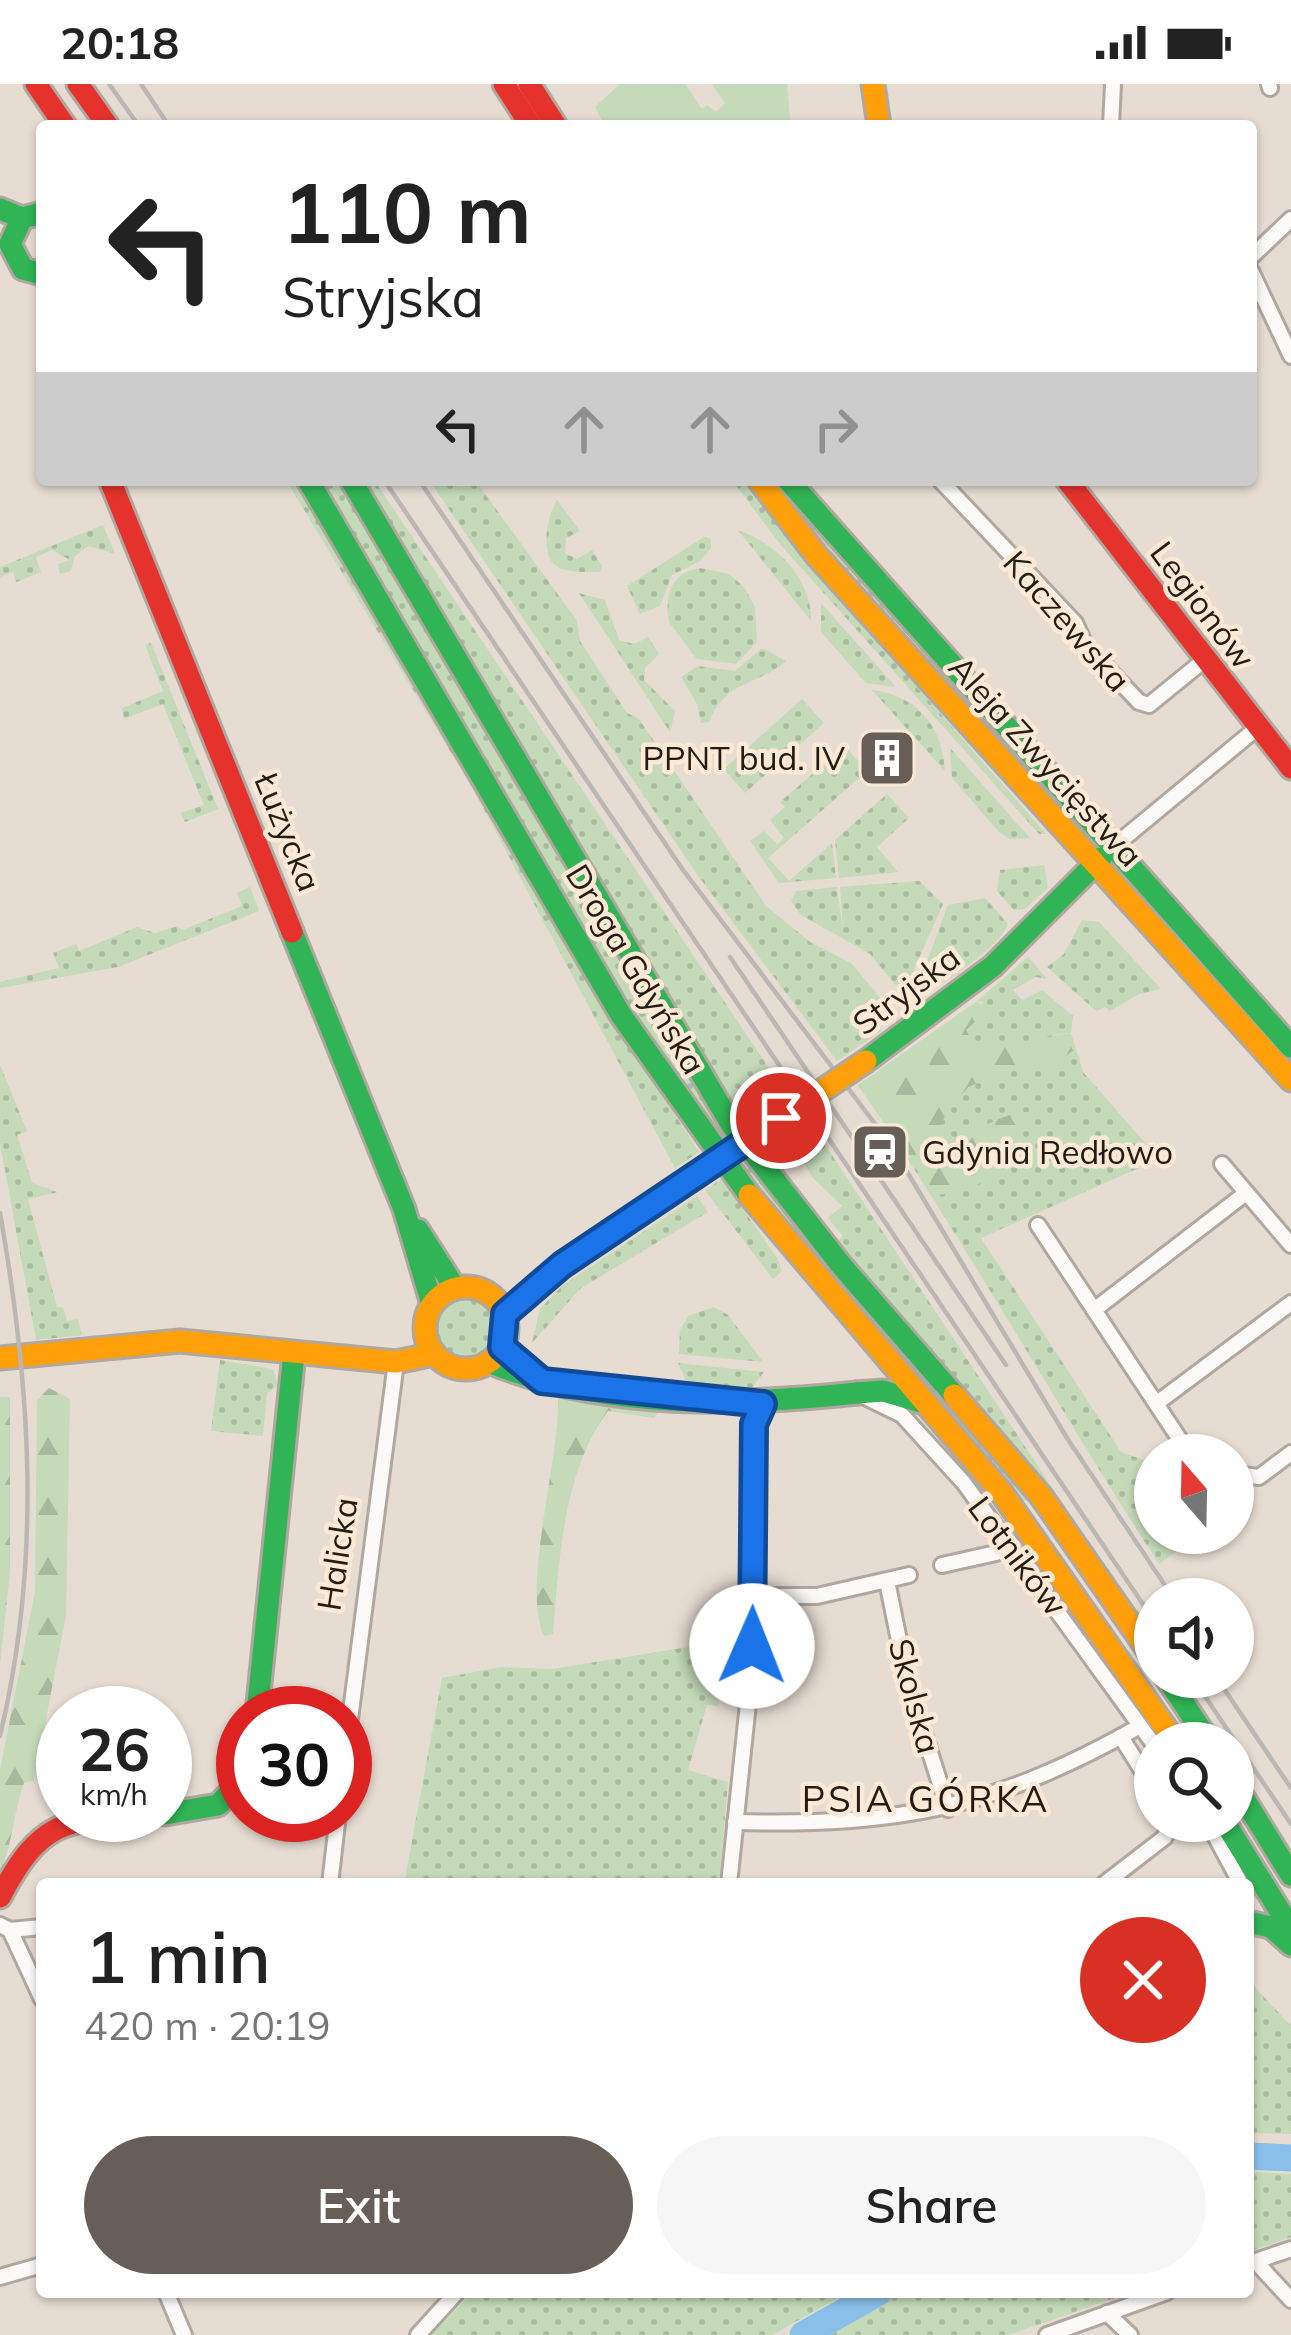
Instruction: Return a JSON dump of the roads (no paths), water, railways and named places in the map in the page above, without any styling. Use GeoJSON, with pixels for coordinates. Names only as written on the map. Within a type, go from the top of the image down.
{"type":"FeatureCollection","features":[{"type":"Feature","properties":{"kind":"main road"},"geometry":{"type":"LineString","coordinates":[[36,84],[61,120]]}},
{"type":"Feature","properties":{"kind":"main road"},"geometry":{"type":"LineString","coordinates":[[78,84],[104,120]]}},
{"type":"Feature","properties":{"kind":"main road"},"geometry":{"type":"LineString","coordinates":[[504,84],[528,120]]}},
{"type":"Feature","properties":{"kind":"main road"},"geometry":{"type":"LineString","coordinates":[[529,84],[552,120]]}},
{"type":"Feature","properties":{"kind":"main road"},"geometry":{"type":"LineString","coordinates":[[873,84],[878,120]]}},
{"type":"Feature","properties":{"kind":"main road"},"geometry":{"type":"LineString","coordinates":[[0,209],[19,223],[16,262],[36,273]]}},
{"type":"Feature","properties":{"kind":"main road","name":"Łużycka"},"geometry":{"type":"LineString","coordinates":[[112,486],[404,1209],[432,1304]]}},
{"type":"Feature","properties":{"kind":"main road","name":"Droga Gdyńska"},"geometry":{"type":"LineString","coordinates":[[312,486],[621,1015],[688,1116],[799,1261],[927,1404],[1031,1531],[1162,1722]]}},
{"type":"Feature","properties":{"kind":"main road","name":"Droga Gdyńska"},"geometry":{"type":"LineString","coordinates":[[354,486],[731,1124],[841,1265],[1028,1479],[1134,1630]]}},
{"type":"Feature","properties":{"kind":"main road","name":"Aleja Zwycięstwa"},"geometry":{"type":"LineString","coordinates":[[764,486],[817,556],[1291,1047]]}},
{"type":"Feature","properties":{"kind":"main road","name":"Aleja Zwycięstwa"},"geometry":{"type":"LineString","coordinates":[[793,486],[1291,1080]]}},
{"type":"Feature","properties":{"kind":"main road","name":"Legionów"},"geometry":{"type":"LineString","coordinates":[[1072,486],[1203,661],[1291,768]]}},
{"type":"Feature","properties":{"kind":"main road","name":"Stryjska"},"geometry":{"type":"LineString","coordinates":[[499,1306],[866,1060],[993,965],[1103,856]]}},
{"type":"Feature","properties":{"kind":"main road","name":"Łużycka"},"geometry":{"type":"LineString","coordinates":[[404,1209],[455,1288]]}},
{"type":"Feature","properties":{"kind":"main road"},"geometry":{"type":"LineString","coordinates":[[429,1345],[432,1304],[455,1288],[482,1290],[499,1306],[496,1354],[510,1374],[763,1404],[883,1391],[927,1404]]}},
{"type":"Feature","properties":{"kind":"main road"},"geometry":{"type":"LineString","coordinates":[[0,1358],[180,1341],[395,1362],[429,1345]]}},
{"type":"Feature","properties":{"kind":"main road"},"geometry":{"type":"LineString","coordinates":[[429,1345],[460,1369],[496,1354]]}},
{"type":"Feature","properties":{"kind":"main road"},"geometry":{"type":"LineString","coordinates":[[370,1359],[429,1345]]}},
{"type":"Feature","properties":{"kind":"main road","name":"Halicka"},"geometry":{"type":"LineString","coordinates":[[260,1686],[294,1353]]}},
{"type":"Feature","properties":{"kind":"main road"},"geometry":{"type":"LineString","coordinates":[[1254,1815],[1291,1875]]}},
{"type":"Feature","properties":{"kind":"main road"},"geometry":{"type":"LineString","coordinates":[[0,1897],[36,1836]]}},
{"type":"Feature","properties":{"kind":"main road"},"geometry":{"type":"LineString","coordinates":[[1238,1842],[1291,1929]]}},
{"type":"Feature","properties":{"kind":"main road"},"geometry":{"type":"LineString","coordinates":[[1254,1923],[1271,1927],[1291,1945]]}},
{"type":"Feature","properties":{"kind":"street"},"geometry":{"type":"LineString","coordinates":[[1112,120],[1113,84]]}},
{"type":"Feature","properties":{"kind":"street"},"geometry":{"type":"LineString","coordinates":[[1257,251],[1291,219]]}},
{"type":"Feature","properties":{"kind":"street"},"geometry":{"type":"LineString","coordinates":[[1257,285],[1291,356]]}},
{"type":"Feature","properties":{"kind":"street","name":"Kaczewska"},"geometry":{"type":"LineString","coordinates":[[946,486],[1075,623],[1085,645],[1139,702],[1149,705],[1203,661]]}},
{"type":"Feature","properties":{"kind":"street","name":"Stryjska"},"geometry":{"type":"LineString","coordinates":[[1103,856],[1257,728]]}},
{"type":"Feature","properties":{"kind":"street"},"geometry":{"type":"LineString","coordinates":[[1222,1164],[1291,1245]]}},
{"type":"Feature","properties":{"kind":"street"},"geometry":{"type":"LineString","coordinates":[[1094,1310],[1246,1193]]}},
{"type":"Feature","properties":{"kind":"street"},"geometry":{"type":"LineString","coordinates":[[1038,1225],[1177,1434]]}},
{"type":"Feature","properties":{"kind":"street"},"geometry":{"type":"LineString","coordinates":[[1157,1403],[1291,1304]]}},
{"type":"Feature","properties":{"kind":"street","name":"Halicka"},"geometry":{"type":"LineString","coordinates":[[354,1686],[395,1362]]}},
{"type":"Feature","properties":{"kind":"street","name":"Lotników"},"geometry":{"type":"LineString","coordinates":[[857,1393],[916,1427],[1009,1542],[1137,1722]]}},
{"type":"Feature","properties":{"kind":"street"},"geometry":{"type":"LineString","coordinates":[[730,1878],[753,1596],[754,1424],[763,1404]]}},
{"type":"Feature","properties":{"kind":"street"},"geometry":{"type":"LineString","coordinates":[[1254,1476],[1291,1453]]}},
{"type":"Feature","properties":{"kind":"street"},"geometry":{"type":"LineString","coordinates":[[942,1565],[996,1553],[1009,1542]]}},
{"type":"Feature","properties":{"kind":"street"},"geometry":{"type":"LineString","coordinates":[[753,1596],[817,1596],[908,1575]]}},
{"type":"Feature","properties":{"kind":"street","name":"Skolska"},"geometry":{"type":"LineString","coordinates":[[887,1581],[908,1680],[948,1809]]}},
{"type":"Feature","properties":{"kind":"street"},"geometry":{"type":"LineString","coordinates":[[735,1822],[884,1819],[948,1809],[1003,1792],[1134,1729]]}},
{"type":"Feature","properties":{"kind":"street"},"geometry":{"type":"LineString","coordinates":[[1121,1737],[1134,1758]]}},
{"type":"Feature","properties":{"kind":"street"},"geometry":{"type":"LineString","coordinates":[[331,1878],[335,1842]]}},
{"type":"Feature","properties":{"kind":"street"},"geometry":{"type":"LineString","coordinates":[[1112,1878],[1159,1842]]}},
{"type":"Feature","properties":{"kind":"street"},"geometry":{"type":"LineString","coordinates":[[1218,1842],[1238,1878]]}},
{"type":"Feature","properties":{"kind":"street"},"geometry":{"type":"LineString","coordinates":[[36,1927],[5,1927],[36,1988]]}},
{"type":"Feature","properties":{"kind":"street"},"geometry":{"type":"LineString","coordinates":[[1254,2261],[1291,2249]]}},
{"type":"Feature","properties":{"kind":"street"},"geometry":{"type":"LineString","coordinates":[[1254,2264],[1291,2300]]}},
{"type":"Feature","properties":{"kind":"street"},"geometry":{"type":"LineString","coordinates":[[0,2277],[36,2267]]}},
{"type":"Feature","properties":{"kind":"street"},"geometry":{"type":"LineString","coordinates":[[169,2298],[184,2335]]}},
{"type":"Feature","properties":{"kind":"street"},"geometry":{"type":"LineString","coordinates":[[418,2335],[452,2298]]}},
{"type":"Feature","properties":{"kind":"street"},"geometry":{"type":"LineString","coordinates":[[1047,2335],[1150,2298]]}},
{"type":"Feature","properties":{"kind":"street"},"geometry":{"type":"LineString","coordinates":[[1107,2313],[1130,2335]]}},
{"type":"Feature","properties":{"kind":"waterway"},"geometry":{"type":"LineString","coordinates":[[1254,2156],[1291,2158]]}},
{"type":"Feature","properties":{"kind":"waterway"},"geometry":{"type":"LineString","coordinates":[[803,2335],[868,2298]]}},
{"type":"Feature","properties":{"kind":"railway"},"geometry":{"type":"LineString","coordinates":[[109,84],[135,120]]}},
{"type":"Feature","properties":{"kind":"railway"},"geometry":{"type":"LineString","coordinates":[[141,84],[165,120]]}},
{"type":"Feature","properties":{"kind":"railway"},"geometry":{"type":"LineString","coordinates":[[388,486],[1134,1591]]}},
{"type":"Feature","properties":{"kind":"railway"},"geometry":{"type":"LineString","coordinates":[[423,486],[683,870],[891,1145],[1067,1438],[1160,1578]]}},
{"type":"Feature","properties":{"kind":"railway"},"geometry":{"type":"LineString","coordinates":[[730,957],[1006,1365]]}},
{"type":"Feature","properties":{"kind":"railway"},"geometry":{"type":"LineString","coordinates":[[0,1213],[19,1344],[27,1474],[22,1605],[0,1736]]}},
{"type":"Feature","properties":{"kind":"railway"},"geometry":{"type":"LineString","coordinates":[[1206,1698],[1291,1824]]}},
{"type":"Feature","properties":{"kind":"railway"},"geometry":{"type":"LineString","coordinates":[[1230,1698],[1291,1788]]}},
{"type":"Feature","properties":{"kind":"place","name":"PPNT bud. IV"},"geometry":{"type":"Point","coordinates":[887,758]}},
{"type":"Feature","properties":{"kind":"place","name":"Gdynia Redłowo"},"geometry":{"type":"Point","coordinates":[880,1152]}},
{"type":"Feature","properties":{"kind":"district","name":"PSIA GÓRKA"},"geometry":{"type":"Point","coordinates":[926,1799]}}]}
